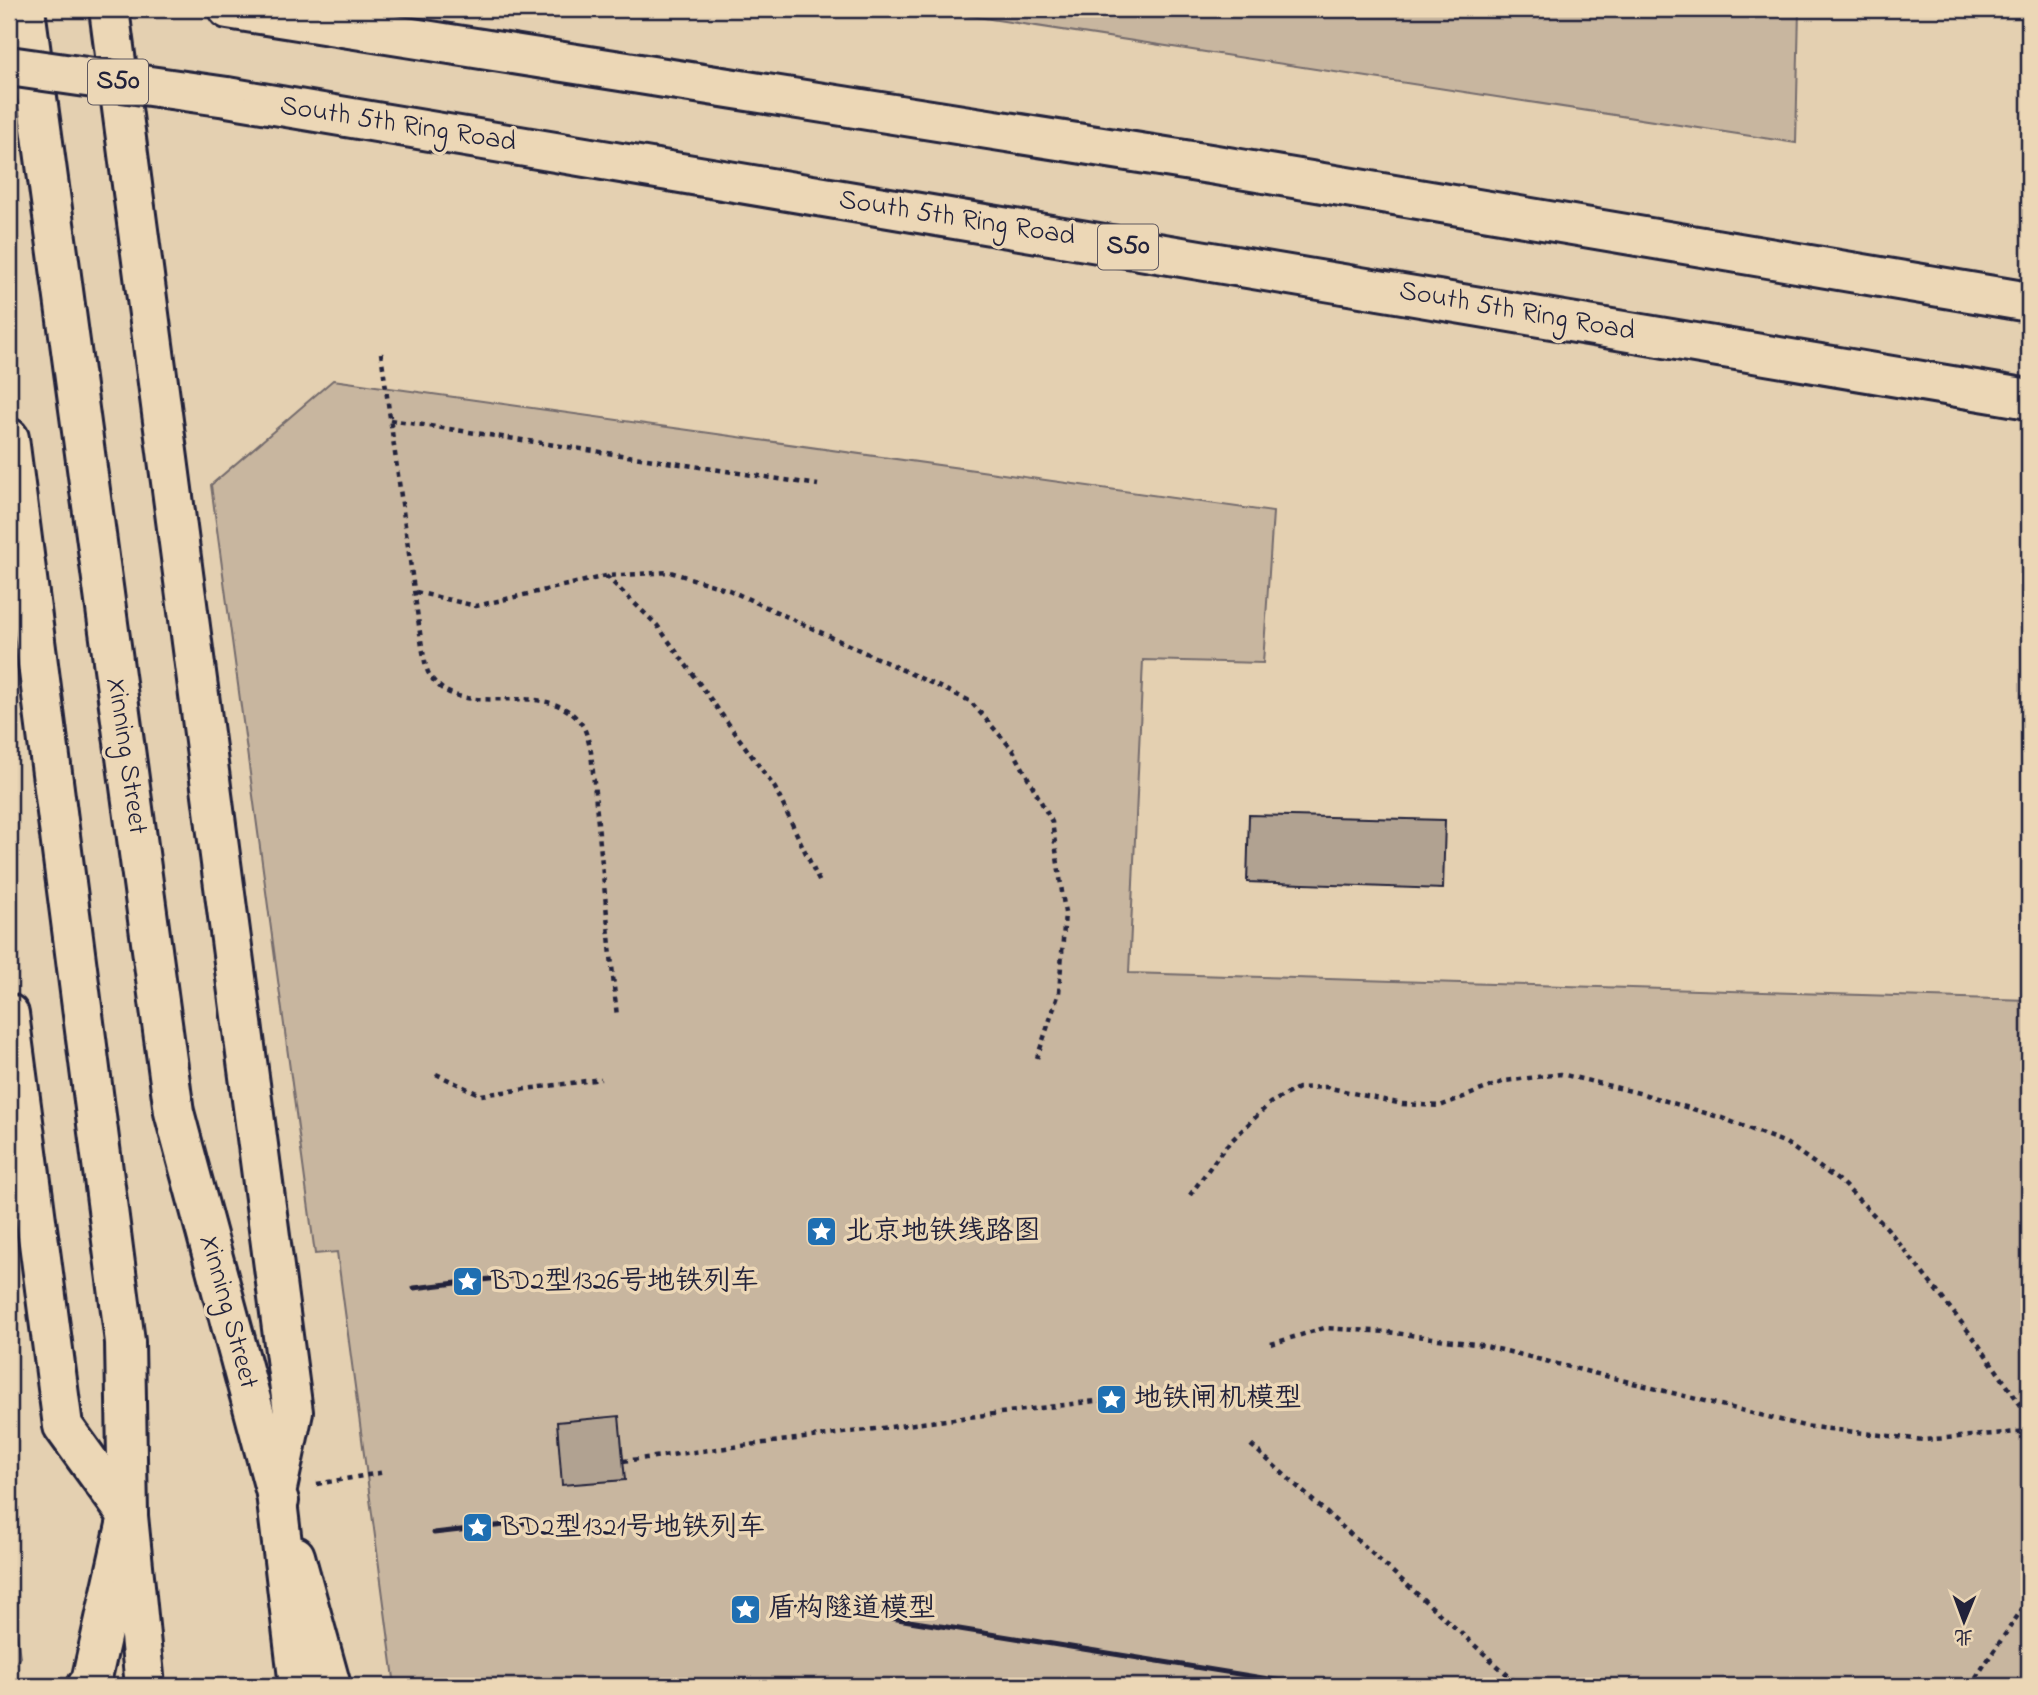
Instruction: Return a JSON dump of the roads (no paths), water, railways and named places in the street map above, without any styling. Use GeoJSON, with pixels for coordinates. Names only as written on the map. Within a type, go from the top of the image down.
{"type":"FeatureCollection","features":[{"type":"Feature","properties":{"kind":"main road","name":"Xinning Street"},"geometry":{"type":"LineString","coordinates":[[25,9],[174,1112],[276,1493],[299,1686]]}},
{"type":"Feature","properties":{"kind":"main road","name":"Xinning Street"},"geometry":{"type":"LineString","coordinates":[[109,9],[293,1412],[276,1493]]}},
{"type":"Feature","properties":{"kind":"main road"},"geometry":{"type":"LineString","coordinates":[[228,9],[1196,162],[2029,302]]}},
{"type":"Feature","properties":{"kind":"main road","name":"South 5th Ring Road"},"geometry":{"type":"LineString","coordinates":[[9,66],[227,97],[2029,398]]}},
{"type":"Feature","properties":{"kind":"main road"},"geometry":{"type":"LineString","coordinates":[[9,438],[125,1342],[128,1516],[145,1686]]}},
{"type":"Feature","properties":{"kind":"main road"},"geometry":{"type":"LineString","coordinates":[[9,1014],[62,1426],[128,1516],[87,1686]]}},
{"type":"Feature","properties":{"kind":"main road"},"geometry":{"type":"LineString","coordinates":[[276,1493],[331,1686]]}},
{"type":"Feature","properties":{"kind":"railway"},"geometry":{"type":"LineString","coordinates":[[414,1288],[516,1276]]}},
{"type":"Feature","properties":{"kind":"railway"},"geometry":{"type":"LineString","coordinates":[[434,1533],[532,1522]]}},
{"type":"Feature","properties":{"kind":"railway"},"geometry":{"type":"LineString","coordinates":[[773,1599],[1313,1686]]}},
{"type":"Feature","properties":{"kind":"place","name":"北京地铁线路图"},"geometry":{"type":"Point","coordinates":[822,1232]}},
{"type":"Feature","properties":{"kind":"place","name":"BD2型1326号地铁列车"},"geometry":{"type":"Point","coordinates":[468,1282]}},
{"type":"Feature","properties":{"kind":"place","name":"地铁闸机模型"},"geometry":{"type":"Point","coordinates":[1111,1399]}},
{"type":"Feature","properties":{"kind":"place","name":"BD2型1321号地铁列车"},"geometry":{"type":"Point","coordinates":[478,1528]}},
{"type":"Feature","properties":{"kind":"place","name":"盾构隧道模型"},"geometry":{"type":"Point","coordinates":[745,1609]}}]}
